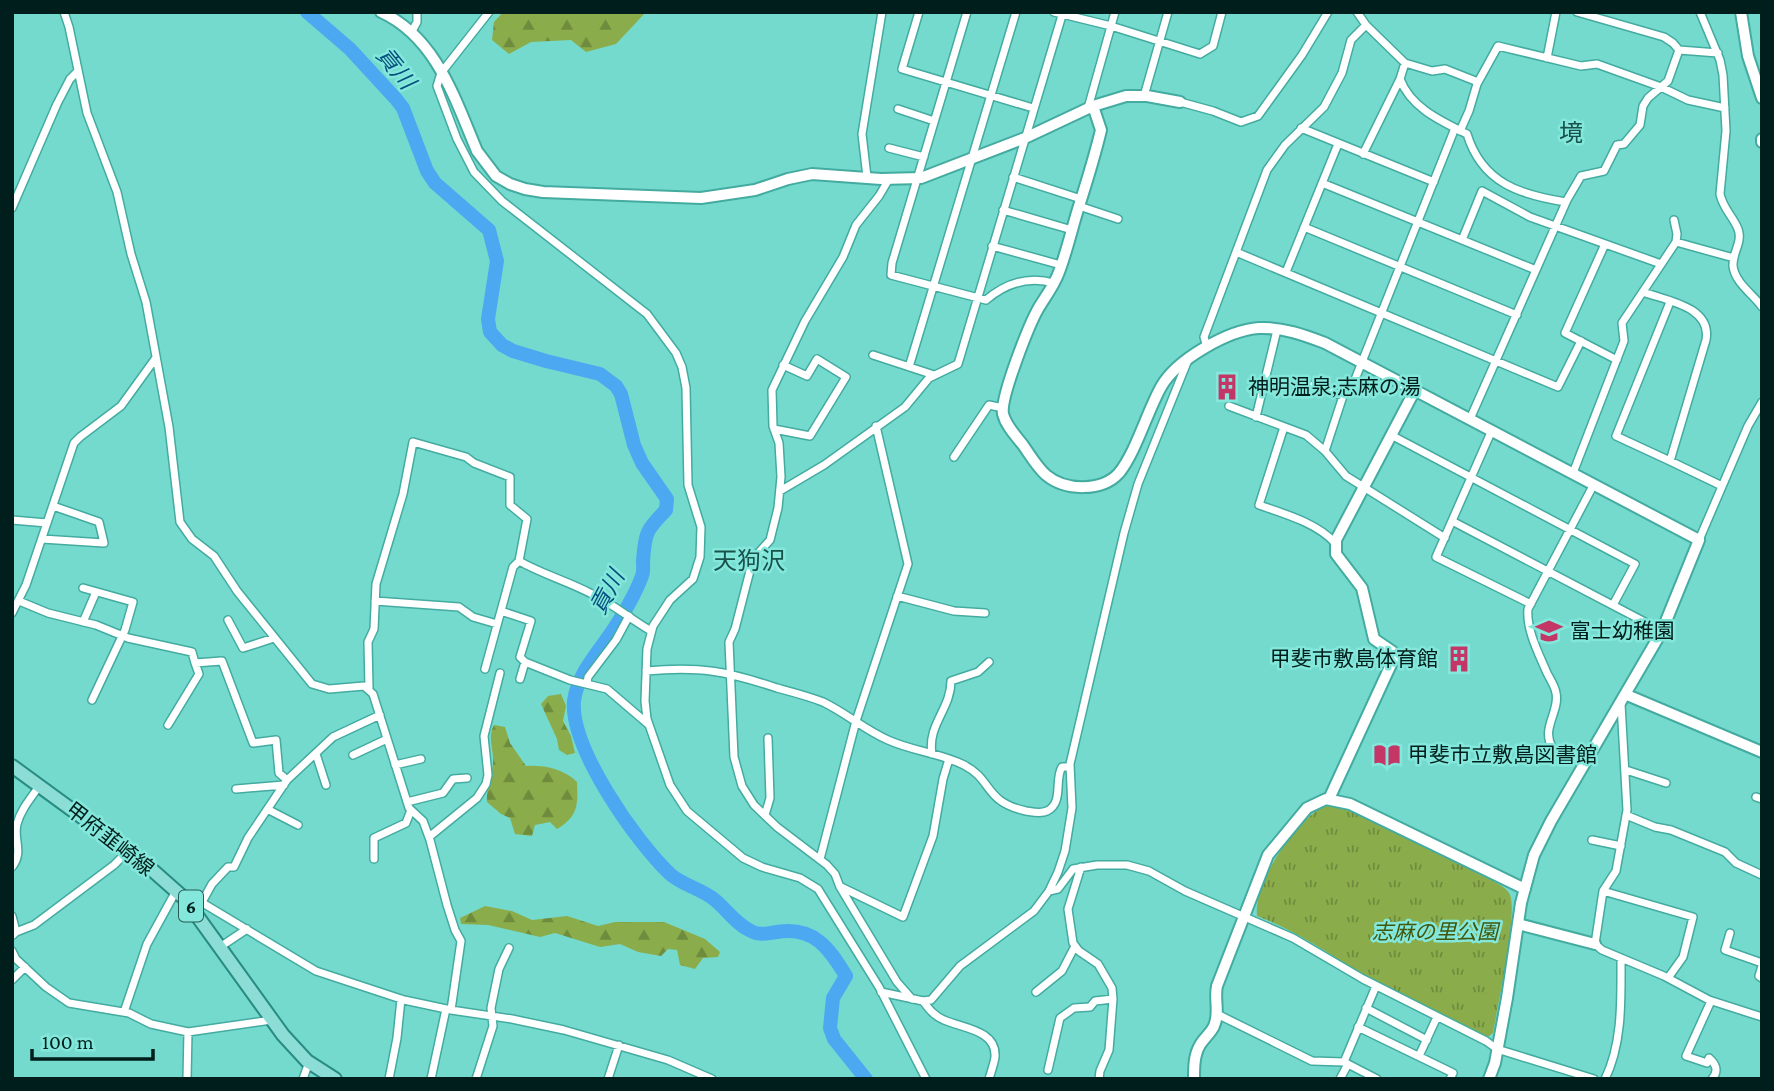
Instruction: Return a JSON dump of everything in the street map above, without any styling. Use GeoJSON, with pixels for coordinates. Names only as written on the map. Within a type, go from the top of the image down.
{"type":"FeatureCollection","features":[{"type":"Feature","properties":{"kind":"main road","name":"甲府韮崎線"},"geometry":{"type":"LineString","coordinates":[[12,766],[128,851],[176,891],[195,912],[283,1035],[309,1062],[335,1079]]}},
{"type":"Feature","properties":{"kind":"street"},"geometry":{"type":"LineString","coordinates":[[64,12],[87,113],[117,192],[131,254],[146,302],[169,427],[180,522],[192,540],[214,556],[229,581],[312,684],[329,689],[356,686],[369,688]]}},
{"type":"Feature","properties":{"kind":"street"},"geometry":{"type":"LineString","coordinates":[[381,12],[411,33],[436,60],[477,151],[485,165],[503,180],[525,189],[543,192],[701,198],[742,192],[813,174],[888,179],[917,178],[1025,138],[1090,108],[1126,96],[1180,102],[1241,122],[1258,116],[1302,55],[1328,12]]}},
{"type":"Feature","properties":{"kind":"street"},"geometry":{"type":"LineString","coordinates":[[411,33],[417,22],[417,12]]}},
{"type":"Feature","properties":{"kind":"street"},"geometry":{"type":"LineString","coordinates":[[489,12],[441,73],[437,86],[474,172],[486,187],[647,314],[676,354],[682,367],[686,388],[688,485],[701,527],[700,556],[693,579],[666,606],[651,631],[647,649],[645,701],[648,724],[670,785],[687,811],[743,858],[762,867],[800,878],[818,889],[881,992],[926,1079]]}},
{"type":"Feature","properties":{"kind":"street"},"geometry":{"type":"LineString","coordinates":[[867,177],[862,134],[882,12]]}},
{"type":"Feature","properties":{"kind":"street"},"geometry":{"type":"LineString","coordinates":[[919,12],[902,69],[1033,108]]}},
{"type":"Feature","properties":{"kind":"street"},"geometry":{"type":"LineString","coordinates":[[967,12],[892,263],[891,275],[986,300],[1003,288],[1026,280],[1054,283]]}},
{"type":"Feature","properties":{"kind":"street"},"geometry":{"type":"LineString","coordinates":[[909,367],[1016,12]]}},
{"type":"Feature","properties":{"kind":"street"},"geometry":{"type":"LineString","coordinates":[[1115,12],[1090,108],[1101,130],[1061,265],[1028,332],[1003,408],[1003,415],[1010,427],[1044,473],[1056,482],[1081,487],[1094,487],[1107,482],[1118,474],[1126,462],[1163,384],[1188,360],[1207,347],[1240,332],[1259,328],[1300,333],[1361,362],[1699,540]]}},
{"type":"Feature","properties":{"kind":"street"},"geometry":{"type":"LineString","coordinates":[[1144,96],[1168,12]]}},
{"type":"Feature","properties":{"kind":"street"},"geometry":{"type":"LineString","coordinates":[[780,491],[824,465],[905,407],[929,378],[958,364],[1060,13],[1200,54],[1213,46],[1222,12]]}},
{"type":"Feature","properties":{"kind":"street"},"geometry":{"type":"LineString","coordinates":[[1357,12],[1366,25],[1405,63],[1432,71],[1445,69],[1478,82]]}},
{"type":"Feature","properties":{"kind":"street"},"geometry":{"type":"LineString","coordinates":[[1547,58],[1556,12]]}},
{"type":"Feature","properties":{"kind":"street"},"geometry":{"type":"LineString","coordinates":[[1577,12],[1664,37],[1679,50]]}},
{"type":"Feature","properties":{"kind":"street"},"geometry":{"type":"LineString","coordinates":[[1700,12],[1718,53],[1723,75],[1725,159],[1720,194],[1722,204],[1740,237],[1733,268],[1736,276],[1762,307]]}},
{"type":"Feature","properties":{"kind":"street"},"geometry":{"type":"LineString","coordinates":[[1741,12],[1748,57],[1761,94]]}},
{"type":"Feature","properties":{"kind":"street"},"geometry":{"type":"LineString","coordinates":[[1207,347],[1204,337],[1267,170],[1301,128],[1324,107],[1342,73],[1351,40],[1366,25]]}},
{"type":"Feature","properties":{"kind":"street"},"geometry":{"type":"LineString","coordinates":[[1325,451],[1345,390],[1354,382],[1434,183],[1469,111],[1478,82],[1498,46],[1581,66],[1597,64],[1661,87],[1688,100],[1725,108]]}},
{"type":"Feature","properties":{"kind":"street"},"geometry":{"type":"LineString","coordinates":[[1679,50],[1718,53]]}},
{"type":"Feature","properties":{"kind":"street"},"geometry":{"type":"LineString","coordinates":[[1470,419],[1566,202],[1581,176],[1604,171],[1617,145],[1624,144],[1640,125],[1643,106],[1648,98],[1668,81],[1679,50]]}},
{"type":"Feature","properties":{"kind":"street"},"geometry":{"type":"LineString","coordinates":[[1363,154],[1400,79],[1405,63]]}},
{"type":"Feature","properties":{"kind":"street"},"geometry":{"type":"LineString","coordinates":[[12,208],[57,104],[70,79],[78,71]]}},
{"type":"Feature","properties":{"kind":"street"},"geometry":{"type":"LineString","coordinates":[[1400,79],[1406,92],[1421,108],[1467,134],[1472,151],[1482,164],[1508,187],[1541,199],[1566,202]]}},
{"type":"Feature","properties":{"kind":"street"},"geometry":{"type":"LineString","coordinates":[[898,109],[934,121]]}},
{"type":"Feature","properties":{"kind":"street"},"geometry":{"type":"LineString","coordinates":[[1301,128],[1434,183]]}},
{"type":"Feature","properties":{"kind":"street"},"geometry":{"type":"LineString","coordinates":[[1286,272],[1338,144]]}},
{"type":"Feature","properties":{"kind":"street"},"geometry":{"type":"LineString","coordinates":[[889,148],[923,157]]}},
{"type":"Feature","properties":{"kind":"street"},"geometry":{"type":"LineString","coordinates":[[1013,177],[1118,219]]}},
{"type":"Feature","properties":{"kind":"street"},"geometry":{"type":"LineString","coordinates":[[888,179],[879,196],[856,225],[843,257],[805,321],[772,390],[774,429],[779,443],[780,491],[774,528],[770,540],[753,559],[730,642],[734,757],[737,773],[754,805],[835,874],[840,887],[897,982],[912,999]]}},
{"type":"Feature","properties":{"kind":"street"},"geometry":{"type":"LineString","coordinates":[[1322,183],[1536,270]]}},
{"type":"Feature","properties":{"kind":"street"},"geometry":{"type":"LineString","coordinates":[[1462,240],[1482,191],[1530,217],[1661,264]]}},
{"type":"Feature","properties":{"kind":"street"},"geometry":{"type":"LineString","coordinates":[[1003,210],[1072,230]]}},
{"type":"Feature","properties":{"kind":"street"},"geometry":{"type":"LineString","coordinates":[[1573,473],[1624,341],[1622,323],[1676,242],[1674,220]]}},
{"type":"Feature","properties":{"kind":"street"},"geometry":{"type":"LineString","coordinates":[[1304,227],[1517,314]]}},
{"type":"Feature","properties":{"kind":"street"},"geometry":{"type":"LineString","coordinates":[[1676,242],[1734,258]]}},
{"type":"Feature","properties":{"kind":"street"},"geometry":{"type":"LineString","coordinates":[[1605,244],[1565,333],[1617,360]]}},
{"type":"Feature","properties":{"kind":"street"},"geometry":{"type":"LineString","coordinates":[[992,246],[1061,265]]}},
{"type":"Feature","properties":{"kind":"street"},"geometry":{"type":"LineString","coordinates":[[1236,252],[1558,387],[1581,341]]}},
{"type":"Feature","properties":{"kind":"street"},"geometry":{"type":"LineString","coordinates":[[1643,292],[1693,310],[1703,317],[1708,330],[1670,461]]}},
{"type":"Feature","properties":{"kind":"street"},"geometry":{"type":"LineString","coordinates":[[1670,302],[1616,436],[1722,486]]}},
{"type":"Feature","properties":{"kind":"street"},"geometry":{"type":"LineString","coordinates":[[1256,417],[1277,330]]}},
{"type":"Feature","properties":{"kind":"street"},"geometry":{"type":"LineString","coordinates":[[873,355],[934,375]]}},
{"type":"Feature","properties":{"kind":"street"},"geometry":{"type":"LineString","coordinates":[[12,613],[19,601],[75,443],[121,406],[155,359]]}},
{"type":"Feature","properties":{"kind":"street"},"geometry":{"type":"LineString","coordinates":[[774,429],[810,436],[846,377],[817,359],[807,376],[783,365]]}},
{"type":"Feature","properties":{"kind":"street"},"geometry":{"type":"LineString","coordinates":[[881,992],[923,1001],[931,1000],[960,965],[1034,911],[1049,891],[1065,851],[1072,808],[1070,766],[1124,533],[1138,484],[1188,360]]}},
{"type":"Feature","properties":{"kind":"street"},"geometry":{"type":"LineString","coordinates":[[1313,385],[1343,396]]}},
{"type":"Feature","properties":{"kind":"street"},"geometry":{"type":"LineString","coordinates":[[1329,799],[1394,658],[1393,652],[1374,639],[1362,588],[1336,554],[1335,543],[1415,390]]}},
{"type":"Feature","properties":{"kind":"street"},"geometry":{"type":"LineString","coordinates":[[1489,1079],[1497,1049],[1525,889],[1542,837],[1662,631],[1748,426],[1762,402]]}},
{"type":"Feature","properties":{"kind":"street"},"geometry":{"type":"LineString","coordinates":[[954,457],[989,405],[1003,408]]}},
{"type":"Feature","properties":{"kind":"street"},"geometry":{"type":"LineString","coordinates":[[1229,406],[1306,435],[1325,451],[1346,477],[1445,538]]}},
{"type":"Feature","properties":{"kind":"street"},"geometry":{"type":"LineString","coordinates":[[820,859],[856,721],[908,564],[876,426]]}},
{"type":"Feature","properties":{"kind":"street"},"geometry":{"type":"LineString","coordinates":[[1284,427],[1259,505],[1313,527],[1329,536],[1335,543]]}},
{"type":"Feature","properties":{"kind":"street"},"geometry":{"type":"LineString","coordinates":[[1492,430],[1436,557],[1531,604]]}},
{"type":"Feature","properties":{"kind":"street"},"geometry":{"type":"LineString","coordinates":[[1391,435],[1635,564],[1613,605]]}},
{"type":"Feature","properties":{"kind":"street"},"geometry":{"type":"LineString","coordinates":[[431,1079],[449,1010],[461,942],[451,918],[429,837],[423,821],[409,806],[369,688],[368,642],[374,629],[376,584],[403,494],[412,442],[467,457],[474,463],[510,477],[510,505],[527,519],[519,562],[513,567],[485,669]]}},
{"type":"Feature","properties":{"kind":"street"},"geometry":{"type":"LineString","coordinates":[[1587,761],[1560,754],[1550,743],[1549,728],[1557,695],[1540,658],[1527,619],[1531,604],[1594,484]]}},
{"type":"Feature","properties":{"kind":"street"},"geometry":{"type":"LineString","coordinates":[[42,538],[104,543],[99,522],[53,506]]}},
{"type":"Feature","properties":{"kind":"street"},"geometry":{"type":"LineString","coordinates":[[12,520],[47,523]]}},
{"type":"Feature","properties":{"kind":"street"},"geometry":{"type":"LineString","coordinates":[[1452,520],[1662,631]]}},
{"type":"Feature","properties":{"kind":"street"},"geometry":{"type":"LineString","coordinates":[[519,562],[589,592],[651,631]]}},
{"type":"Feature","properties":{"kind":"street"},"geometry":{"type":"LineString","coordinates":[[83,588],[133,602],[122,635],[92,700]]}},
{"type":"Feature","properties":{"kind":"street"},"geometry":{"type":"LineString","coordinates":[[83,622],[96,592]]}},
{"type":"Feature","properties":{"kind":"street"},"geometry":{"type":"LineString","coordinates":[[897,596],[954,611],[985,613]]}},
{"type":"Feature","properties":{"kind":"street"},"geometry":{"type":"LineString","coordinates":[[375,600],[459,607],[473,617],[497,624]]}},
{"type":"Feature","properties":{"kind":"street"},"geometry":{"type":"LineString","coordinates":[[19,601],[48,613],[122,635],[192,652],[199,674],[168,725]]}},
{"type":"Feature","properties":{"kind":"street"},"geometry":{"type":"LineString","coordinates":[[501,611],[531,621],[520,657],[525,662],[570,680],[607,689],[648,724]]}},
{"type":"Feature","properties":{"kind":"street"},"geometry":{"type":"LineString","coordinates":[[586,683],[628,615]]}},
{"type":"Feature","properties":{"kind":"street"},"geometry":{"type":"LineString","coordinates":[[228,620],[243,648],[274,638]]}},
{"type":"Feature","properties":{"kind":"street"},"geometry":{"type":"LineString","coordinates":[[195,663],[222,661],[253,743],[276,740],[279,773],[285,783]]}},
{"type":"Feature","properties":{"kind":"street"},"geometry":{"type":"LineString","coordinates":[[520,679],[525,662]]}},
{"type":"Feature","properties":{"kind":"street"},"geometry":{"type":"LineString","coordinates":[[933,754],[929,739],[951,696],[951,681],[978,672],[989,662]]}},
{"type":"Feature","properties":{"kind":"street"},"geometry":{"type":"LineString","coordinates":[[646,671],[708,669],[822,702],[888,740],[949,759],[975,773],[999,801],[1038,813],[1047,811],[1052,806],[1059,789],[1059,771],[1062,767],[1070,766]]}},
{"type":"Feature","properties":{"kind":"street"},"geometry":{"type":"LineString","coordinates":[[429,837],[477,798],[486,784],[488,775],[484,736],[500,673]]}},
{"type":"Feature","properties":{"kind":"street"},"geometry":{"type":"LineString","coordinates":[[1624,699],[1762,752]]}},
{"type":"Feature","properties":{"kind":"street"},"geometry":{"type":"LineString","coordinates":[[1595,944],[1603,891],[1616,871],[1626,815],[1624,699]]}},
{"type":"Feature","properties":{"kind":"street"},"geometry":{"type":"LineString","coordinates":[[202,902],[212,884],[228,867],[234,867],[248,838],[285,783],[333,737],[380,715]]}},
{"type":"Feature","properties":{"kind":"street"},"geometry":{"type":"LineString","coordinates":[[765,815],[770,798],[768,738]]}},
{"type":"Feature","properties":{"kind":"street"},"geometry":{"type":"LineString","coordinates":[[353,755],[387,739]]}},
{"type":"Feature","properties":{"kind":"street"},"geometry":{"type":"LineString","coordinates":[[316,754],[326,785]]}},
{"type":"Feature","properties":{"kind":"street"},"geometry":{"type":"LineString","coordinates":[[840,887],[903,917],[933,836],[949,759]]}},
{"type":"Feature","properties":{"kind":"street"},"geometry":{"type":"LineString","coordinates":[[395,765],[421,760]]}},
{"type":"Feature","properties":{"kind":"street"},"geometry":{"type":"LineString","coordinates":[[1626,770],[1666,783]]}},
{"type":"Feature","properties":{"kind":"street"},"geometry":{"type":"LineString","coordinates":[[409,806],[443,793],[453,779],[467,778]]}},
{"type":"Feature","properties":{"kind":"street"},"geometry":{"type":"LineString","coordinates":[[236,789],[285,783]]}},
{"type":"Feature","properties":{"kind":"street"},"geometry":{"type":"LineString","coordinates":[[12,867],[19,849],[16,826],[23,808],[40,785]]}},
{"type":"Feature","properties":{"kind":"street"},"geometry":{"type":"LineString","coordinates":[[1194,1079],[1195,1057],[1199,1046],[1213,1027],[1217,1014],[1217,986],[1242,917],[1268,855],[1307,808],[1329,799],[1350,804],[1525,889]]}},
{"type":"Feature","properties":{"kind":"street"},"geometry":{"type":"LineString","coordinates":[[374,859],[373,838],[406,822],[409,806]]}},
{"type":"Feature","properties":{"kind":"street"},"geometry":{"type":"LineString","coordinates":[[269,810],[298,825]]}},
{"type":"Feature","properties":{"kind":"street"},"geometry":{"type":"LineString","coordinates":[[1626,815],[1725,852],[1736,863],[1762,875]]}},
{"type":"Feature","properties":{"kind":"street"},"geometry":{"type":"LineString","coordinates":[[1592,840],[1621,846]]}},
{"type":"Feature","properties":{"kind":"street"},"geometry":{"type":"LineString","coordinates":[[12,916],[14,934],[34,925],[114,865],[128,851]]}},
{"type":"Feature","properties":{"kind":"street"},"geometry":{"type":"LineString","coordinates":[[1049,891],[1058,889],[1073,869],[1097,864],[1135,866],[1293,938],[1376,986],[1497,1049],[1594,1079]]}},
{"type":"Feature","properties":{"kind":"street"},"geometry":{"type":"LineString","coordinates":[[1081,867],[1068,909],[1075,946],[1098,964],[1112,988],[1113,999],[1109,1050],[1099,1079]]}},
{"type":"Feature","properties":{"kind":"street"},"geometry":{"type":"LineString","coordinates":[[124,1012],[147,944],[176,891],[202,902],[316,971],[401,999],[564,1030],[668,1060],[712,1079]]}},
{"type":"Feature","properties":{"kind":"street"},"geometry":{"type":"LineString","coordinates":[[1603,891],[1693,917],[1683,957],[1668,978]]}},
{"type":"Feature","properties":{"kind":"street"},"geometry":{"type":"LineString","coordinates":[[1518,924],[1595,944],[1711,1001],[1761,1017]]}},
{"type":"Feature","properties":{"kind":"street"},"geometry":{"type":"LineString","coordinates":[[220,947],[247,929]]}},
{"type":"Feature","properties":{"kind":"street"},"geometry":{"type":"LineString","coordinates":[[1730,933],[1725,950],[1762,965],[1759,976],[1762,978]]}},
{"type":"Feature","properties":{"kind":"street"},"geometry":{"type":"LineString","coordinates":[[1035,992],[1062,971],[1075,946]]}},
{"type":"Feature","properties":{"kind":"street"},"geometry":{"type":"LineString","coordinates":[[476,1079],[490,1037],[494,1016],[491,1008],[499,969],[509,948]]}},
{"type":"Feature","properties":{"kind":"street"},"geometry":{"type":"LineString","coordinates":[[12,951],[46,987],[69,1003],[124,1012],[151,1024],[188,1032],[272,1020]]}},
{"type":"Feature","properties":{"kind":"street"},"geometry":{"type":"LineString","coordinates":[[1605,1079],[1616,1042],[1621,958]]}},
{"type":"Feature","properties":{"kind":"street"},"geometry":{"type":"LineString","coordinates":[[12,980],[26,967]]}},
{"type":"Feature","properties":{"kind":"street"},"geometry":{"type":"LineString","coordinates":[[1340,1079],[1376,986]]}},
{"type":"Feature","properties":{"kind":"street"},"geometry":{"type":"LineString","coordinates":[[389,1079],[401,999]]}},
{"type":"Feature","properties":{"kind":"street"},"geometry":{"type":"LineString","coordinates":[[1048,1070],[1060,1018],[1074,1008],[1090,1007],[1096,1001],[1113,999]]}},
{"type":"Feature","properties":{"kind":"street"},"geometry":{"type":"LineString","coordinates":[[923,1001],[932,1013],[943,1020],[989,1038],[994,1047],[995,1058],[989,1079]]}},
{"type":"Feature","properties":{"kind":"street"},"geometry":{"type":"LineString","coordinates":[[1711,1001],[1704,1022],[1686,1056],[1707,1063],[1709,1058],[1715,1063],[1717,1070],[1712,1079]]}},
{"type":"Feature","properties":{"kind":"street"},"geometry":{"type":"LineString","coordinates":[[1366,1008],[1427,1040]]}},
{"type":"Feature","properties":{"kind":"street"},"geometry":{"type":"LineString","coordinates":[[1217,1014],[1312,1061],[1346,1063],[1377,1079]]}},
{"type":"Feature","properties":{"kind":"street"},"geometry":{"type":"LineString","coordinates":[[1419,1056],[1437,1017]]}},
{"type":"Feature","properties":{"kind":"street"},"geometry":{"type":"LineString","coordinates":[[1358,1027],[1453,1073],[1450,1079]]}},
{"type":"Feature","properties":{"kind":"street"},"geometry":{"type":"LineString","coordinates":[[187,1079],[188,1032]]}},
{"type":"Feature","properties":{"kind":"street"},"geometry":{"type":"LineString","coordinates":[[608,1079],[619,1045]]}},
{"type":"Feature","properties":{"kind":"street"},"geometry":{"type":"LineString","coordinates":[[303,1079],[309,1062]]}},
{"type":"Feature","properties":{"kind":"green space"},"geometry":{"type":"Polygon","coordinates":[[[503,12],[646,12],[616,44],[586,52],[571,40],[531,42],[509,54],[492,40],[494,22],[503,12]]]}},
{"type":"Feature","properties":{"kind":"green space"},"geometry":{"type":"Polygon","coordinates":[[[561,694],[566,706],[563,721],[571,736],[575,753],[567,755],[559,750],[557,739],[541,704],[548,696],[561,694]]]}},
{"type":"Feature","properties":{"kind":"green space"},"geometry":{"type":"Polygon","coordinates":[[[494,725],[505,727],[510,743],[526,766],[554,769],[577,782],[573,815],[557,829],[550,822],[535,825],[532,836],[515,834],[510,818],[487,802],[493,763],[491,739],[494,725]]]}},
{"type":"Feature","properties":{"kind":"green space","name":"志麻の里公園"},"geometry":{"type":"Polygon","coordinates":[[[1325,805],[1339,806],[1351,811],[1493,881],[1509,893],[1512,905],[1509,940],[1493,1033],[1488,1037],[1421,1007],[1296,934],[1257,916],[1258,902],[1269,870],[1302,824],[1325,805]]]}},
{"type":"Feature","properties":{"kind":"green space"},"geometry":{"type":"Polygon","coordinates":[[[485,906],[512,911],[532,920],[567,916],[598,926],[615,922],[664,922],[705,939],[720,952],[718,957],[703,958],[695,969],[680,965],[677,950],[668,949],[661,956],[638,952],[620,944],[600,947],[555,933],[540,937],[488,925],[461,924],[460,918],[485,906]]]}},
{"type":"Feature","properties":{"kind":"waterway","name":"貢川"},"geometry":{"type":"LineString","coordinates":[[307,12],[350,49],[396,99],[403,108],[427,171],[435,183],[489,230],[497,261],[488,319],[490,332],[502,345],[513,351],[600,374],[616,386],[621,394],[634,445],[642,463],[667,499],[666,510],[648,532],[643,574],[635,592],[614,629],[586,668],[577,689],[574,701],[576,721],[583,743],[594,768],[624,818],[670,874],[710,896],[741,925],[754,933],[801,932],[819,941],[833,956],[846,976],[833,998],[830,1028],[834,1039],[866,1079]]}},
{"type":"Feature","properties":{"kind":"place","name":"神明温泉;志麻の湯"},"geometry":{"type":"Point","coordinates":[1227,387]}},
{"type":"Feature","properties":{"kind":"place","name":"富士幼稚園"},"geometry":{"type":"Point","coordinates":[1549,631]}},
{"type":"Feature","properties":{"kind":"place","name":"甲斐市敷島体育館"},"geometry":{"type":"Point","coordinates":[1459,659]}},
{"type":"Feature","properties":{"kind":"place","name":"甲斐市立敷島図書館"},"geometry":{"type":"Point","coordinates":[1387,755]}},
{"type":"Feature","properties":{"kind":"district","name":"境"},"geometry":{"type":"Point","coordinates":[1571,132]}},
{"type":"Feature","properties":{"kind":"district","name":"天狗沢"},"geometry":{"type":"Point","coordinates":[749,560]}}]}
